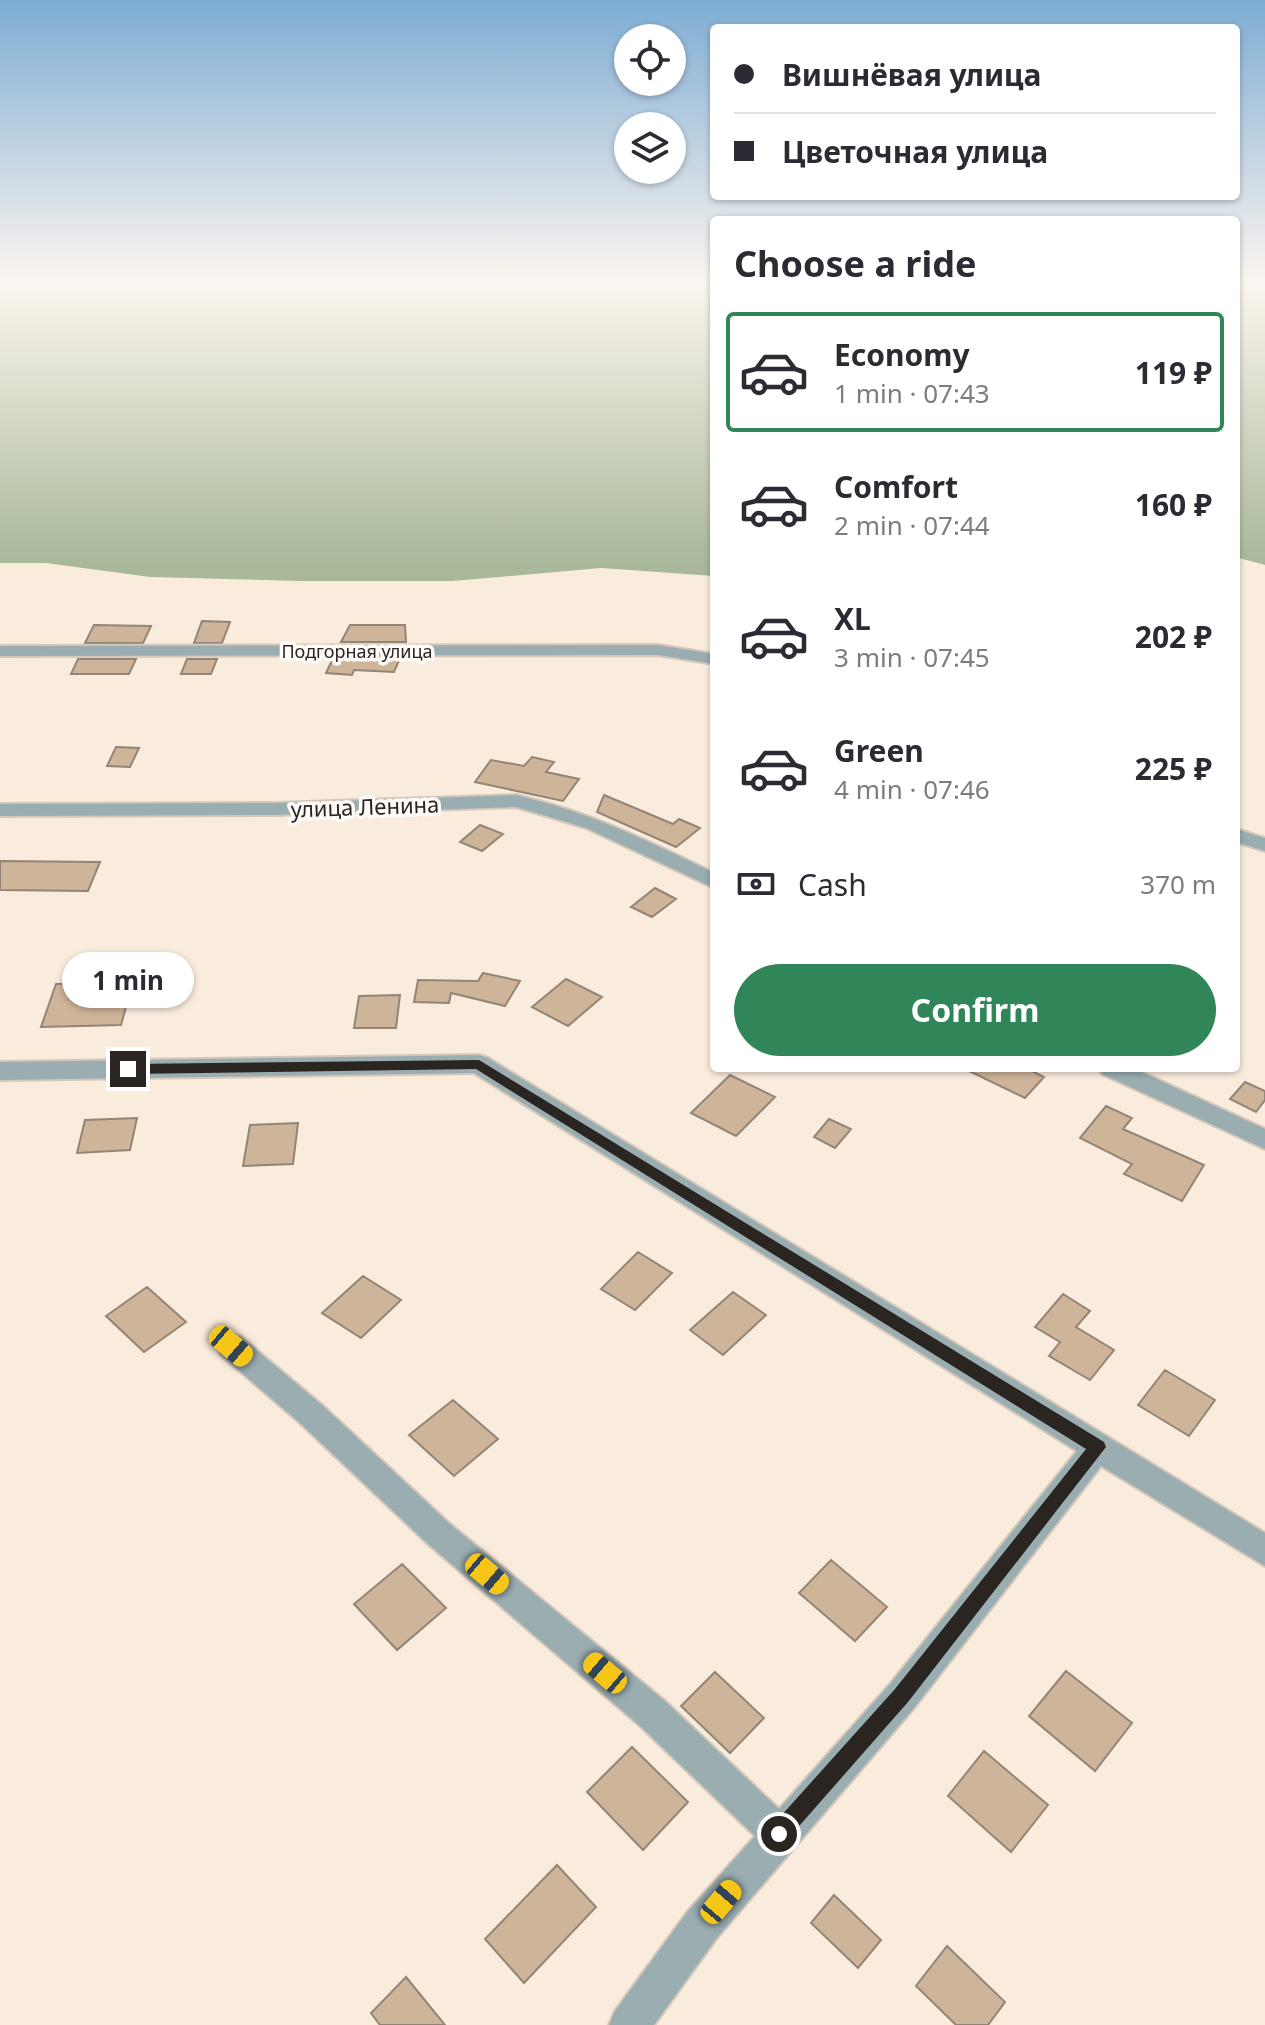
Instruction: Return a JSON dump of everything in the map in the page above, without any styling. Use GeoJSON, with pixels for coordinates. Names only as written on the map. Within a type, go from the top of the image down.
{"type":"FeatureCollection","features":[{"type":"Feature","properties":{"kind":"street","name":"Подгорная улица"},"geometry":{"type":"LineString","coordinates":[[0,651],[658,650],[710,658]]}},
{"type":"Feature","properties":{"kind":"street","name":"улица Ленина"},"geometry":{"type":"LineString","coordinates":[[0,810],[275,809],[516,801],[547,807],[604,828],[710,879]]}},
{"type":"Feature","properties":{"kind":"street"},"geometry":{"type":"LineString","coordinates":[[1240,836],[1265,845]]}},
{"type":"Feature","properties":{"kind":"street"},"geometry":{"type":"LineString","coordinates":[[0,1071],[479,1064],[1265,1551]]}},
{"type":"Feature","properties":{"kind":"street"},"geometry":{"type":"LineString","coordinates":[[1120,1072],[1265,1140]]}},
{"type":"Feature","properties":{"kind":"street"},"geometry":{"type":"LineString","coordinates":[[231,1346],[311,1414],[439,1534],[652,1713],[779,1834]]}},
{"type":"Feature","properties":{"kind":"street"},"geometry":{"type":"LineString","coordinates":[[629,2025],[702,1925],[902,1696],[1098,1447]]}},
{"type":"Feature","properties":{"kind":"green space"},"geometry":{"type":"Polygon","coordinates":[[[0,376],[710,376],[710,576],[601,568],[453,581],[300,581],[150,577],[46,563],[0,563],[0,376]]]}},
{"type":"Feature","properties":{"kind":"green space"},"geometry":{"type":"Polygon","coordinates":[[[1240,376],[1265,376],[1265,565],[1240,558],[1240,376]]]}},
{"type":"Feature","properties":{"kind":"building"},"geometry":{"type":"Polygon","coordinates":[[[202,621],[230,622],[222,643],[194,643],[202,621]]]}},
{"type":"Feature","properties":{"kind":"building"},"geometry":{"type":"Polygon","coordinates":[[[94,625],[151,626],[143,643],[85,643],[94,625]]]}},
{"type":"Feature","properties":{"kind":"building"},"geometry":{"type":"Polygon","coordinates":[[[350,625],[405,625],[406,642],[341,642],[350,625]]]}},
{"type":"Feature","properties":{"kind":"building"},"geometry":{"type":"Polygon","coordinates":[[[333,658],[400,658],[394,672],[354,670],[352,675],[326,673],[333,658]]]}},
{"type":"Feature","properties":{"kind":"building"},"geometry":{"type":"Polygon","coordinates":[[[78,659],[136,659],[129,674],[71,674],[78,659]]]}},
{"type":"Feature","properties":{"kind":"building"},"geometry":{"type":"Polygon","coordinates":[[[187,659],[217,659],[211,674],[181,674],[187,659]]]}},
{"type":"Feature","properties":{"kind":"building"},"geometry":{"type":"Polygon","coordinates":[[[116,747],[139,748],[130,767],[107,766],[116,747]]]}},
{"type":"Feature","properties":{"kind":"building"},"geometry":{"type":"Polygon","coordinates":[[[532,757],[554,762],[546,772],[579,779],[563,801],[475,782],[491,760],[524,766],[532,757]]]}},
{"type":"Feature","properties":{"kind":"building"},"geometry":{"type":"Polygon","coordinates":[[[604,795],[673,824],[679,819],[700,828],[676,847],[597,812],[604,795]]]}},
{"type":"Feature","properties":{"kind":"building"},"geometry":{"type":"Polygon","coordinates":[[[480,825],[503,834],[482,851],[460,842],[480,825]]]}},
{"type":"Feature","properties":{"kind":"building"},"geometry":{"type":"Polygon","coordinates":[[[0,861],[100,862],[88,891],[0,890],[0,861]]]}},
{"type":"Feature","properties":{"kind":"building"},"geometry":{"type":"Polygon","coordinates":[[[655,888],[676,899],[652,917],[631,907],[655,888]]]}},
{"type":"Feature","properties":{"kind":"building"},"geometry":{"type":"Polygon","coordinates":[[[483,973],[520,981],[505,1006],[451,993],[449,1003],[414,1002],[418,980],[478,981],[483,973]]]}},
{"type":"Feature","properties":{"kind":"building"},"geometry":{"type":"Polygon","coordinates":[[[566,979],[602,997],[568,1026],[532,1007],[566,979]]]}},
{"type":"Feature","properties":{"kind":"building"},"geometry":{"type":"Polygon","coordinates":[[[133,982],[121,1025],[41,1027],[56,984],[133,982]]]}},
{"type":"Feature","properties":{"kind":"building"},"geometry":{"type":"Polygon","coordinates":[[[400,995],[396,1028],[354,1028],[359,996],[400,995]]]}},
{"type":"Feature","properties":{"kind":"building"},"geometry":{"type":"Polygon","coordinates":[[[971,1072],[1034,1072],[1044,1077],[1025,1098],[971,1072]]]}},
{"type":"Feature","properties":{"kind":"building"},"geometry":{"type":"Polygon","coordinates":[[[730,1075],[775,1097],[736,1136],[691,1113],[730,1075]]]}},
{"type":"Feature","properties":{"kind":"building"},"geometry":{"type":"Polygon","coordinates":[[[1245,1082],[1265,1091],[1265,1100],[1256,1112],[1230,1099],[1245,1082]]]}},
{"type":"Feature","properties":{"kind":"building"},"geometry":{"type":"Polygon","coordinates":[[[1106,1106],[1132,1118],[1123,1129],[1204,1165],[1182,1201],[1124,1174],[1132,1164],[1080,1138],[1106,1106]]]}},
{"type":"Feature","properties":{"kind":"building"},"geometry":{"type":"Polygon","coordinates":[[[137,1118],[130,1150],[77,1153],[85,1120],[137,1118]]]}},
{"type":"Feature","properties":{"kind":"building"},"geometry":{"type":"Polygon","coordinates":[[[829,1119],[851,1129],[835,1148],[814,1137],[829,1119]]]}},
{"type":"Feature","properties":{"kind":"building"},"geometry":{"type":"Polygon","coordinates":[[[298,1123],[293,1164],[243,1166],[250,1125],[298,1123]]]}},
{"type":"Feature","properties":{"kind":"building"},"geometry":{"type":"Polygon","coordinates":[[[638,1252],[672,1273],[635,1310],[601,1289],[638,1252]]]}},
{"type":"Feature","properties":{"kind":"building"},"geometry":{"type":"Polygon","coordinates":[[[363,1276],[401,1300],[361,1338],[322,1313],[363,1276]]]}},
{"type":"Feature","properties":{"kind":"building"},"geometry":{"type":"Polygon","coordinates":[[[147,1287],[186,1322],[144,1352],[106,1316],[147,1287]]]}},
{"type":"Feature","properties":{"kind":"building"},"geometry":{"type":"Polygon","coordinates":[[[733,1292],[766,1315],[723,1355],[690,1330],[733,1292]]]}},
{"type":"Feature","properties":{"kind":"building"},"geometry":{"type":"Polygon","coordinates":[[[1063,1294],[1090,1311],[1076,1327],[1114,1350],[1090,1380],[1049,1356],[1060,1342],[1035,1327],[1063,1294]]]}},
{"type":"Feature","properties":{"kind":"building"},"geometry":{"type":"Polygon","coordinates":[[[1165,1370],[1215,1400],[1189,1436],[1138,1405],[1165,1370]]]}},
{"type":"Feature","properties":{"kind":"building"},"geometry":{"type":"Polygon","coordinates":[[[453,1400],[498,1439],[454,1476],[409,1435],[453,1400]]]}},
{"type":"Feature","properties":{"kind":"building"},"geometry":{"type":"Polygon","coordinates":[[[831,1560],[887,1607],[855,1641],[799,1593],[831,1560]]]}},
{"type":"Feature","properties":{"kind":"building"},"geometry":{"type":"Polygon","coordinates":[[[402,1564],[446,1608],[397,1650],[354,1604],[402,1564]]]}},
{"type":"Feature","properties":{"kind":"building"},"geometry":{"type":"Polygon","coordinates":[[[1066,1671],[1132,1723],[1095,1771],[1029,1716],[1066,1671]]]}},
{"type":"Feature","properties":{"kind":"building"},"geometry":{"type":"Polygon","coordinates":[[[715,1672],[764,1718],[730,1753],[681,1706],[715,1672]]]}},
{"type":"Feature","properties":{"kind":"building"},"geometry":{"type":"Polygon","coordinates":[[[632,1747],[688,1802],[643,1850],[587,1792],[632,1747]]]}},
{"type":"Feature","properties":{"kind":"building"},"geometry":{"type":"Polygon","coordinates":[[[984,1751],[1048,1805],[1011,1852],[948,1796],[984,1751]]]}},
{"type":"Feature","properties":{"kind":"building"},"geometry":{"type":"Polygon","coordinates":[[[557,1865],[596,1907],[524,1983],[485,1939],[557,1865]]]}},
{"type":"Feature","properties":{"kind":"building"},"geometry":{"type":"Polygon","coordinates":[[[834,1895],[881,1940],[858,1968],[811,1923],[834,1895]]]}},
{"type":"Feature","properties":{"kind":"building"},"geometry":{"type":"Polygon","coordinates":[[[947,1946],[1005,2002],[988,2025],[956,2025],[916,1986],[947,1946]]]}},
{"type":"Feature","properties":{"kind":"building"},"geometry":{"type":"Polygon","coordinates":[[[406,1977],[445,2025],[380,2025],[371,2013],[406,1977]]]}},
{"type":"Feature","properties":{"kind":"route"},"geometry":{"type":"LineString","coordinates":[[128,1069],[479,1064],[1098,1447],[902,1696],[779,1834]]}}]}
